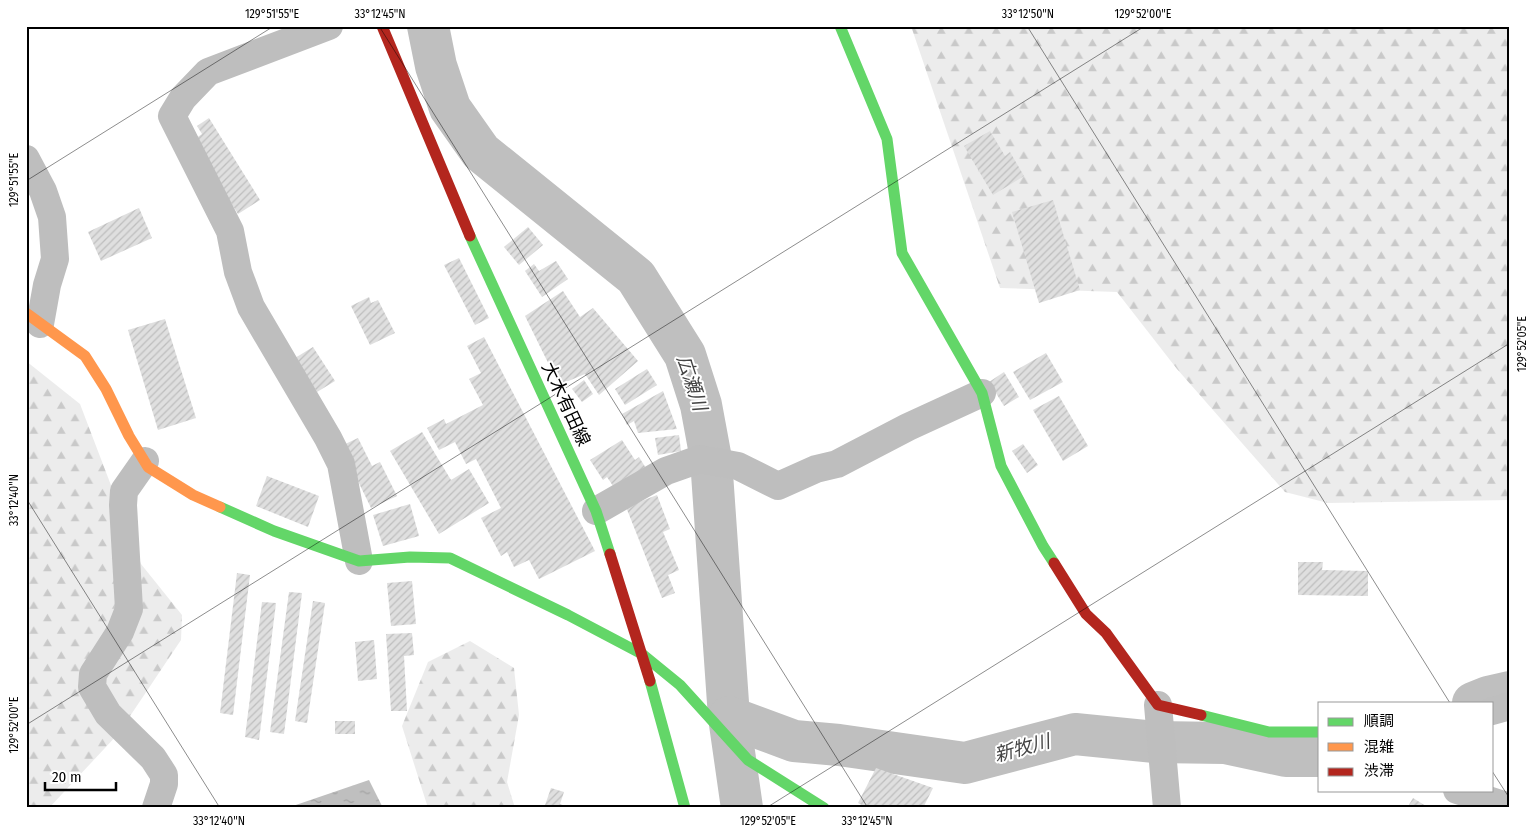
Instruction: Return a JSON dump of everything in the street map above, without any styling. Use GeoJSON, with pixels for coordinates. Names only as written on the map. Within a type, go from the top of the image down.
{"type":"FeatureCollection","features":[{"type":"Feature","properties":{"kind":"street"},"geometry":{"type":"LineString","coordinates":[[329,26],[208,72],[183,98],[172,116],[230,231],[238,272],[251,307],[328,438],[340,464],[360,561]]}},
{"type":"Feature","properties":{"kind":"street","name":"大木有田線"},"geometry":{"type":"LineString","coordinates":[[382,26],[457,207],[596,511],[642,654],[685,808]]}},
{"type":"Feature","properties":{"kind":"street"},"geometry":{"type":"LineString","coordinates":[[840,26],[887,139],[902,253],[982,393],[1001,466],[1043,546],[1086,614],[1106,633],[1158,705],[1166,808]]}},
{"type":"Feature","properties":{"kind":"street"},"geometry":{"type":"LineString","coordinates":[[26,159],[43,191],[52,217],[55,260],[33,318],[86,356],[106,389],[129,436],[148,466],[193,495],[274,531],[360,561],[410,557],[450,558],[568,615],[642,654],[680,686],[748,760],[824,808]]}},
{"type":"Feature","properties":{"kind":"street"},"geometry":{"type":"LineString","coordinates":[[596,511],[666,471],[700,459],[738,466],[778,486],[816,469],[836,464],[908,427],[982,393]]}},
{"type":"Feature","properties":{"kind":"street"},"geometry":{"type":"LineString","coordinates":[[145,461],[124,491],[123,505],[129,609],[120,632],[93,674],[92,687],[108,714],[153,758],[164,775],[164,784],[156,808]]}},
{"type":"Feature","properties":{"kind":"street"},"geometry":{"type":"LineString","coordinates":[[1158,705],[1269,732],[1318,732]]}},
{"type":"Feature","properties":{"kind":"street"},"geometry":{"type":"LineString","coordinates":[[1494,710],[1510,706]]}},
{"type":"Feature","properties":{"kind":"street"},"geometry":{"type":"LineString","coordinates":[[1463,792],[1510,807]]}},
{"type":"Feature","properties":{"kind":"green space"},"geometry":{"type":"Polygon","coordinates":[[[911,26],[1510,26],[1510,500],[1328,503],[1285,492],[1177,369],[1117,292],[1000,288],[911,26]]]}},
{"type":"Feature","properties":{"kind":"green space"},"geometry":{"type":"Polygon","coordinates":[[[26,361],[80,404],[141,564],[182,615],[181,640],[118,734],[49,808],[26,808],[26,361]]]}},
{"type":"Feature","properties":{"kind":"green space"},"geometry":{"type":"Polygon","coordinates":[[[470,641],[514,668],[519,715],[507,782],[515,808],[428,808],[402,726],[428,662],[470,641]]]}},
{"type":"Feature","properties":{"kind":"water"},"geometry":{"type":"Polygon","coordinates":[[[369,780],[383,808],[287,808],[369,780]]]}},
{"type":"Feature","properties":{"kind":"building"},"geometry":{"type":"Polygon","coordinates":[[[209,118],[260,200],[238,214],[192,141],[202,134],[197,126],[209,118]]]}},
{"type":"Feature","properties":{"kind":"building"},"geometry":{"type":"Polygon","coordinates":[[[990,131],[1005,156],[1010,152],[1024,176],[993,195],[964,146],[990,131]]]}},
{"type":"Feature","properties":{"kind":"building"},"geometry":{"type":"Polygon","coordinates":[[[1053,200],[1080,290],[1039,303],[1012,212],[1053,200]]]}},
{"type":"Feature","properties":{"kind":"building"},"geometry":{"type":"Polygon","coordinates":[[[139,208],[152,238],[101,261],[88,232],[139,208]]]}},
{"type":"Feature","properties":{"kind":"building"},"geometry":{"type":"Polygon","coordinates":[[[528,227],[543,245],[519,265],[504,247],[528,227]]]}},
{"type":"Feature","properties":{"kind":"building"},"geometry":{"type":"Polygon","coordinates":[[[459,258],[489,318],[475,325],[444,265],[459,258]]]}},
{"type":"Feature","properties":{"kind":"building"},"geometry":{"type":"Polygon","coordinates":[[[556,261],[568,279],[542,297],[525,271],[534,264],[539,271],[556,261]]]}},
{"type":"Feature","properties":{"kind":"building"},"geometry":{"type":"Polygon","coordinates":[[[563,291],[580,317],[593,308],[638,361],[599,395],[585,374],[559,385],[525,316],[563,291]]]}},
{"type":"Feature","properties":{"kind":"building"},"geometry":{"type":"Polygon","coordinates":[[[369,297],[371,303],[378,300],[395,333],[370,345],[351,306],[369,297]]]}},
{"type":"Feature","properties":{"kind":"building"},"geometry":{"type":"Polygon","coordinates":[[[165,319],[196,418],[158,430],[128,330],[165,319]]]}},
{"type":"Feature","properties":{"kind":"building"},"geometry":{"type":"Polygon","coordinates":[[[484,337],[595,551],[539,579],[529,560],[514,567],[507,552],[501,556],[481,518],[501,508],[476,459],[466,464],[455,442],[439,450],[427,428],[444,419],[446,424],[483,405],[469,379],[481,373],[467,346],[484,337]]]}},
{"type":"Feature","properties":{"kind":"building"},"geometry":{"type":"Polygon","coordinates":[[[313,347],[335,381],[317,392],[295,358],[313,347]]]}},
{"type":"Feature","properties":{"kind":"building"},"geometry":{"type":"Polygon","coordinates":[[[1046,353],[1063,382],[1030,400],[1013,372],[1046,353]]]}},
{"type":"Feature","properties":{"kind":"building"},"geometry":{"type":"Polygon","coordinates":[[[647,369],[657,385],[625,405],[615,389],[647,369]]]}},
{"type":"Feature","properties":{"kind":"building"},"geometry":{"type":"Polygon","coordinates":[[[1004,372],[1019,397],[1004,406],[989,382],[1004,372]]]}},
{"type":"Feature","properties":{"kind":"building"},"geometry":{"type":"Polygon","coordinates":[[[584,380],[593,394],[582,402],[572,389],[584,380]]]}},
{"type":"Feature","properties":{"kind":"building"},"geometry":{"type":"Polygon","coordinates":[[[663,391],[677,429],[638,433],[634,421],[627,425],[622,414],[663,391]]]}},
{"type":"Feature","properties":{"kind":"building"},"geometry":{"type":"Polygon","coordinates":[[[1059,396],[1088,446],[1063,461],[1033,410],[1059,396]]]}},
{"type":"Feature","properties":{"kind":"building"},"geometry":{"type":"Polygon","coordinates":[[[422,432],[451,480],[469,469],[489,503],[439,534],[390,451],[422,432]]]}},
{"type":"Feature","properties":{"kind":"building"},"geometry":{"type":"Polygon","coordinates":[[[679,435],[681,451],[658,455],[655,438],[679,435]]]}},
{"type":"Feature","properties":{"kind":"building"},"geometry":{"type":"Polygon","coordinates":[[[358,438],[372,466],[380,462],[397,496],[371,508],[341,446],[358,438]]]}},
{"type":"Feature","properties":{"kind":"building"},"geometry":{"type":"Polygon","coordinates":[[[622,440],[635,460],[639,457],[649,473],[617,492],[607,477],[603,480],[590,460],[622,440]]]}},
{"type":"Feature","properties":{"kind":"building"},"geometry":{"type":"Polygon","coordinates":[[[1023,444],[1038,465],[1027,473],[1012,451],[1023,444]]]}},
{"type":"Feature","properties":{"kind":"building"},"geometry":{"type":"Polygon","coordinates":[[[267,476],[319,496],[308,527],[256,506],[267,476]]]}},
{"type":"Feature","properties":{"kind":"building"},"geometry":{"type":"Polygon","coordinates":[[[657,495],[670,529],[663,532],[679,570],[668,575],[675,593],[662,598],[626,507],[657,495]]]}},
{"type":"Feature","properties":{"kind":"building"},"geometry":{"type":"Polygon","coordinates":[[[410,504],[419,536],[383,546],[373,515],[410,504]]]}},
{"type":"Feature","properties":{"kind":"building"},"geometry":{"type":"Polygon","coordinates":[[[1298,562],[1323,562],[1322,570],[1368,571],[1368,596],[1298,595],[1298,562]]]}},
{"type":"Feature","properties":{"kind":"building"},"geometry":{"type":"Polygon","coordinates":[[[237,573],[250,575],[233,715],[220,713],[237,573]]]}},
{"type":"Feature","properties":{"kind":"building"},"geometry":{"type":"Polygon","coordinates":[[[412,581],[416,624],[391,626],[387,583],[412,581]]]}},
{"type":"Feature","properties":{"kind":"building"},"geometry":{"type":"Polygon","coordinates":[[[289,592],[302,593],[284,734],[270,732],[289,592]]]}},
{"type":"Feature","properties":{"kind":"building"},"geometry":{"type":"Polygon","coordinates":[[[313,601],[325,603],[307,723],[295,721],[313,601]]]}},
{"type":"Feature","properties":{"kind":"building"},"geometry":{"type":"Polygon","coordinates":[[[262,602],[276,603],[259,740],[245,737],[262,602]]]}},
{"type":"Feature","properties":{"kind":"building"},"geometry":{"type":"Polygon","coordinates":[[[412,633],[414,655],[404,656],[407,711],[391,711],[386,634],[412,633]]]}},
{"type":"Feature","properties":{"kind":"building"},"geometry":{"type":"Polygon","coordinates":[[[374,640],[377,679],[358,681],[355,642],[374,640]]]}},
{"type":"Feature","properties":{"kind":"building"},"geometry":{"type":"Polygon","coordinates":[[[335,721],[355,721],[355,734],[335,734],[335,721]]]}},
{"type":"Feature","properties":{"kind":"building"},"geometry":{"type":"Polygon","coordinates":[[[876,768],[933,788],[923,808],[867,808],[858,803],[876,768]]]}},
{"type":"Feature","properties":{"kind":"building"},"geometry":{"type":"Polygon","coordinates":[[[551,788],[564,792],[560,804],[570,808],[544,808],[551,788]]]}},
{"type":"Feature","properties":{"kind":"building"},"geometry":{"type":"Polygon","coordinates":[[[1413,798],[1426,806],[1425,808],[1407,808],[1413,798]]]}},
{"type":"Feature","properties":{"kind":"waterway","name":"広瀬川"},"geometry":{"type":"LineString","coordinates":[[428,26],[436,66],[450,108],[481,152],[636,277],[685,355],[701,405],[711,459],[729,717],[742,808]]}},
{"type":"Feature","properties":{"kind":"waterway","name":"新牧川"},"geometry":{"type":"LineString","coordinates":[[1476,702],[1510,692]]}},
{"type":"Feature","properties":{"kind":"waterway","name":"新牧川"},"geometry":{"type":"LineString","coordinates":[[729,717],[794,741],[839,745],[965,763],[1075,734],[1155,742],[1225,743],[1286,756],[1318,756]]}},
{"type":"Feature","properties":{"kind":"traffic: fast"},"geometry":{"type":"LineString","coordinates":[[840,26],[887,139],[902,253],[982,393],[1001,466],[1043,546],[1054,563]]}},
{"type":"Feature","properties":{"kind":"traffic: fast"},"geometry":{"type":"LineString","coordinates":[[470,236],[596,511],[610,554]]}},
{"type":"Feature","properties":{"kind":"traffic: fast"},"geometry":{"type":"LineString","coordinates":[[220,507],[274,531],[359,561],[410,557],[450,558],[568,615],[642,654],[680,685],[748,760],[824,808]]}},
{"type":"Feature","properties":{"kind":"traffic: fast"},"geometry":{"type":"LineString","coordinates":[[650,681],[685,808]]}},
{"type":"Feature","properties":{"kind":"traffic: fast"},"geometry":{"type":"LineString","coordinates":[[1201,715],[1269,732],[1318,732]]}},
{"type":"Feature","properties":{"kind":"traffic: slow"},"geometry":{"type":"LineString","coordinates":[[26,313],[85,356],[106,389],[129,436],[148,467],[193,495],[220,507]]}},
{"type":"Feature","properties":{"kind":"traffic: jam"},"geometry":{"type":"LineString","coordinates":[[382,26],[470,236]]}},
{"type":"Feature","properties":{"kind":"traffic: jam"},"geometry":{"type":"LineString","coordinates":[[610,554],[650,681]]}},
{"type":"Feature","properties":{"kind":"traffic: jam"},"geometry":{"type":"LineString","coordinates":[[1054,563],[1086,614],[1106,633],[1158,705],[1201,715]]}}]}
